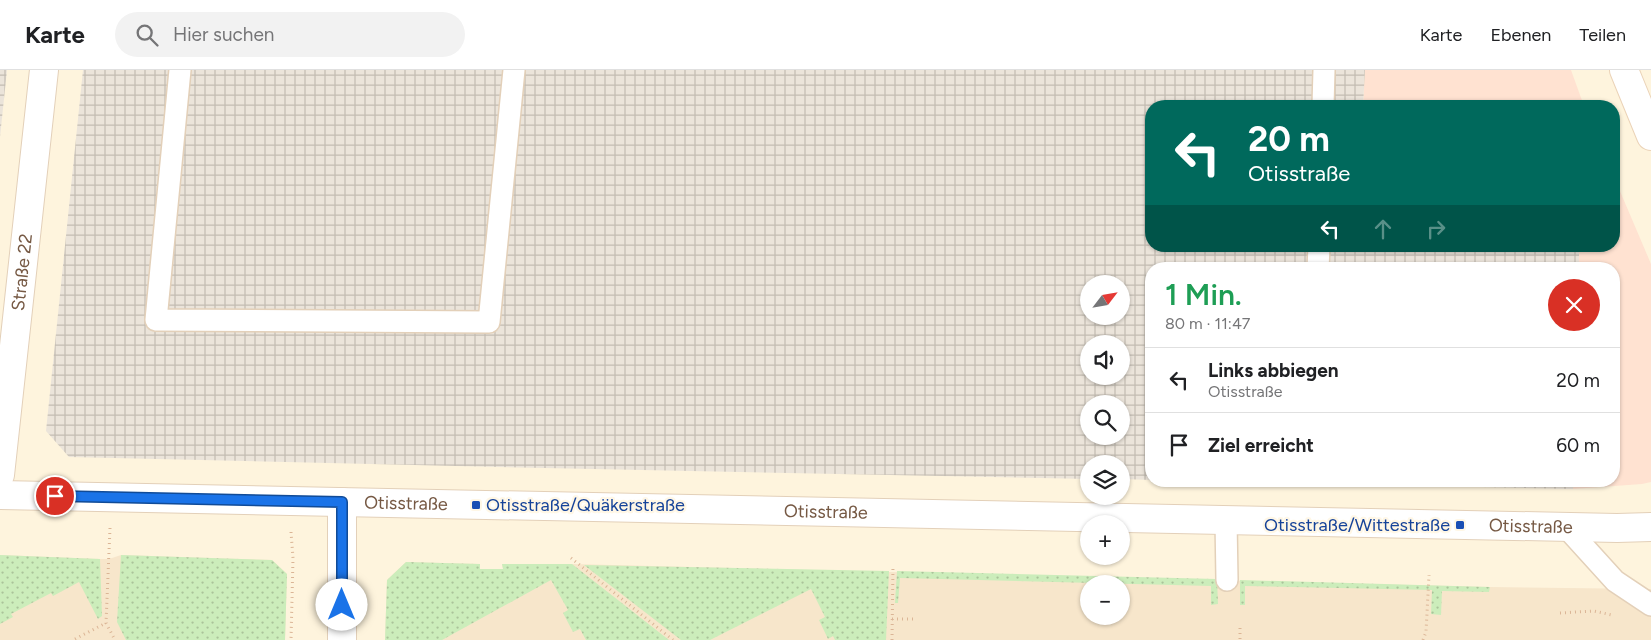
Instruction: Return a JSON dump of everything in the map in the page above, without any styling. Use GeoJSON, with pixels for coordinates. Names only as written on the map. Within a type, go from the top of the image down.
{"type":"FeatureCollection","features":[{"type":"Feature","properties":{"kind":"street","name":"Straße 22"},"geometry":{"type":"LineString","coordinates":[[0,475],[44,70]]}},
{"type":"Feature","properties":{"kind":"street"},"geometry":{"type":"LineString","coordinates":[[1624,70],[1648,124]]}},
{"type":"Feature","properties":{"kind":"street","name":"Otisstraße"},"geometry":{"type":"LineString","coordinates":[[0,495],[1617,528],[1651,526]]}},
{"type":"Feature","properties":{"kind":"street"},"geometry":{"type":"LineString","coordinates":[[342,502],[342,640]]}},
{"type":"Feature","properties":{"kind":"lane"},"geometry":{"type":"LineString","coordinates":[[180,70],[156,320],[489,322],[514,70]]}},
{"type":"Feature","properties":{"kind":"lane"},"geometry":{"type":"LineString","coordinates":[[1322,100],[1324,70]]}},
{"type":"Feature","properties":{"kind":"lane"},"geometry":{"type":"LineString","coordinates":[[1226,520],[1227,580]]}},
{"type":"Feature","properties":{"kind":"lane"},"geometry":{"type":"LineString","coordinates":[[1566,527],[1615,581],[1651,606]]}},
{"type":"Feature","properties":{"kind":"path"},"geometry":{"type":"LineString","coordinates":[[110,529],[106,623],[115,640]]}},
{"type":"Feature","properties":{"kind":"path"},"geometry":{"type":"LineString","coordinates":[[290,535],[293,558],[291,640]]}},
{"type":"Feature","properties":{"kind":"path"},"geometry":{"type":"LineString","coordinates":[[571,558],[674,640]]}},
{"type":"Feature","properties":{"kind":"path"},"geometry":{"type":"LineString","coordinates":[[892,640],[893,565]]}},
{"type":"Feature","properties":{"kind":"path"},"geometry":{"type":"LineString","coordinates":[[1424,640],[1430,575]]}},
{"type":"Feature","properties":{"kind":"path"},"geometry":{"type":"LineString","coordinates":[[1560,613],[1594,611],[1614,615]]}},
{"type":"Feature","properties":{"kind":"path"},"geometry":{"type":"LineString","coordinates":[[892,620],[913,619]]}},
{"type":"Feature","properties":{"kind":"path"},"geometry":{"type":"LineString","coordinates":[[75,639],[106,623]]}},
{"type":"Feature","properties":{"kind":"path"},"geometry":{"type":"LineString","coordinates":[[1240,628],[1240,640]]}},
{"type":"Feature","properties":{"kind":"shaded area"},"geometry":{"type":"Polygon","coordinates":[[[0,70],[7,70],[0,137],[0,70]]]}},
{"type":"Feature","properties":{"kind":"shaded area"},"geometry":{"type":"Polygon","coordinates":[[[83,70],[1365,70],[1363,100],[1145,100],[1145,252],[1579,252],[1579,262],[1145,262],[1145,480],[1130,479],[1130,455],[1080,455],[1080,479],[69,457],[46,431],[83,70]]]}},
{"type":"Feature","properties":{"kind":"shaded area"},"geometry":{"type":"Polygon","coordinates":[[[1365,70],[1571,70],[1582,100],[1363,100],[1365,70]]]}},
{"type":"Feature","properties":{"kind":"shaded area"},"geometry":{"type":"Polygon","coordinates":[[[1620,191],[1651,264],[1651,482],[1620,486],[1620,262],[1579,262],[1579,252],[1620,252],[1620,191]]]}},
{"type":"Feature","properties":{"kind":"shaded area"},"geometry":{"type":"Polygon","coordinates":[[[1484,487],[1573,487],[1573,489],[1484,487]]]}},
{"type":"Feature","properties":{"kind":"shaded area"},"geometry":{"type":"Polygon","coordinates":[[[1573,487],[1601,487],[1573,489],[1573,487]]]}},
{"type":"Feature","properties":{"kind":"shaded area"},"geometry":{"type":"Polygon","coordinates":[[[0,555],[109,559],[121,555],[272,560],[287,574],[285,640],[0,640],[0,555]]]}},
{"type":"Feature","properties":{"kind":"shaded area"},"geometry":{"type":"Polygon","coordinates":[[[406,562],[480,564],[480,569],[503,569],[502,564],[572,564],[1080,577],[1080,625],[1130,625],[1130,578],[1651,589],[1651,640],[385,640],[387,580],[406,562]]]}},
{"type":"Feature","properties":{"kind":"green space"},"geometry":{"type":"Polygon","coordinates":[[[0,555],[100,559],[102,616],[98,619],[79,582],[53,596],[51,593],[11,614],[13,617],[0,624],[0,555]]]}},
{"type":"Feature","properties":{"kind":"green space"},"geometry":{"type":"Polygon","coordinates":[[[121,555],[272,560],[287,574],[285,640],[126,640],[117,622],[121,555]]]}},
{"type":"Feature","properties":{"kind":"green space"},"geometry":{"type":"Polygon","coordinates":[[[406,562],[480,564],[480,569],[503,569],[502,564],[572,564],[669,640],[586,640],[580,629],[573,632],[563,613],[568,610],[551,580],[442,640],[385,640],[387,580],[406,562]]]}},
{"type":"Feature","properties":{"kind":"green space"},"geometry":{"type":"Polygon","coordinates":[[[584,565],[889,571],[886,640],[835,640],[833,636],[828,639],[819,620],[825,617],[811,589],[710,640],[681,640],[584,565]]]}},
{"type":"Feature","properties":{"kind":"green space"},"geometry":{"type":"Polygon","coordinates":[[[897,571],[1080,576],[1080,583],[900,578],[898,603],[895,603],[897,571]]]}},
{"type":"Feature","properties":{"kind":"green space"},"geometry":{"type":"Polygon","coordinates":[[[1130,577],[1217,579],[1218,604],[1211,605],[1211,586],[1130,584],[1130,577]]]}},
{"type":"Feature","properties":{"kind":"green space"},"geometry":{"type":"Polygon","coordinates":[[[1240,580],[1490,587],[1489,592],[1442,591],[1441,615],[1431,614],[1432,590],[1245,586],[1245,605],[1240,605],[1240,580]]]}},
{"type":"Feature","properties":{"kind":"place","name":"Otisstraße/Quäkerstraße"},"geometry":{"type":"Point","coordinates":[476,505]}},
{"type":"Feature","properties":{"kind":"place","name":"Otisstraße/Wittestraße"},"geometry":{"type":"Point","coordinates":[1460,525]}},
{"type":"Feature","properties":{"kind":"route"},"geometry":{"type":"LineString","coordinates":[[55,496],[342,502],[342,605]]}}]}
